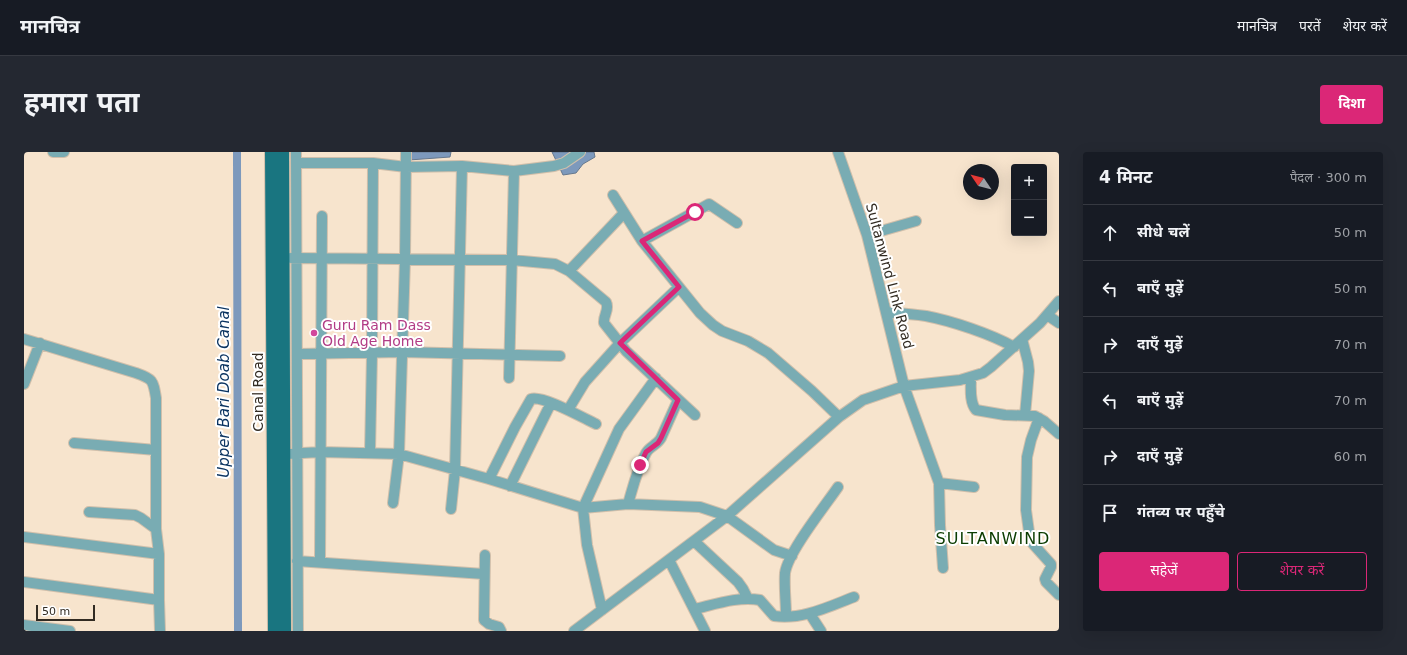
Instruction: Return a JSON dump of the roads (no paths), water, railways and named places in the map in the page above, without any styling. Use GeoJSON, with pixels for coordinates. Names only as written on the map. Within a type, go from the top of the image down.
{"type":"FeatureCollection","features":[{"type":"Feature","properties":{"kind":"main road","name":"Canal Road"},"geometry":{"type":"LineString","coordinates":[[271,152],[274,631]]}},
{"type":"Feature","properties":{"kind":"main road","name":"Canal Road"},"geometry":{"type":"LineString","coordinates":[[283,152],[284,631]]}},
{"type":"Feature","properties":{"kind":"street"},"geometry":{"type":"LineString","coordinates":[[53,152],[64,152]]}},
{"type":"Feature","properties":{"kind":"street"},"geometry":{"type":"LineString","coordinates":[[296,152],[298,631]]}},
{"type":"Feature","properties":{"kind":"street"},"geometry":{"type":"LineString","coordinates":[[393,503],[399,454],[405,259],[406,152]]}},
{"type":"Feature","properties":{"kind":"street"},"geometry":{"type":"LineString","coordinates":[[296,163],[373,163],[406,167],[462,166],[514,171],[554,166],[564,163],[580,152]]}},
{"type":"Feature","properties":{"kind":"street","name":"Sultanwind Link Road"},"geometry":{"type":"LineString","coordinates":[[838,152],[867,235],[904,386],[938,483],[944,568]]}},
{"type":"Feature","properties":{"kind":"street"},"geometry":{"type":"LineString","coordinates":[[370,453],[373,163]]}},
{"type":"Feature","properties":{"kind":"street"},"geometry":{"type":"LineString","coordinates":[[451,509],[455,470],[462,166]]}},
{"type":"Feature","properties":{"kind":"street"},"geometry":{"type":"LineString","coordinates":[[509,378],[514,171]]}},
{"type":"Feature","properties":{"kind":"street"},"geometry":{"type":"LineString","coordinates":[[613,195],[642,241],[700,313],[713,325],[730,335],[759,347],[768,353],[812,391],[838,417]]}},
{"type":"Feature","properties":{"kind":"street"},"geometry":{"type":"LineString","coordinates":[[642,241],[709,204],[737,223]]}},
{"type":"Feature","properties":{"kind":"street"},"geometry":{"type":"LineString","coordinates":[[569,271],[624,213]]}},
{"type":"Feature","properties":{"kind":"street"},"geometry":{"type":"LineString","coordinates":[[320,562],[322,216]]}},
{"type":"Feature","properties":{"kind":"street"},"geometry":{"type":"LineString","coordinates":[[867,235],[916,221]]}},
{"type":"Feature","properties":{"kind":"street"},"geometry":{"type":"LineString","coordinates":[[283,258],[512,260],[555,264],[569,271],[606,302],[608,308],[603,320],[604,323],[620,343],[695,415]]}},
{"type":"Feature","properties":{"kind":"street"},"geometry":{"type":"LineString","coordinates":[[568,410],[586,382],[620,343],[679,287]]}},
{"type":"Feature","properties":{"kind":"street"},"geometry":{"type":"LineString","coordinates":[[574,631],[727,516],[838,417],[863,400],[904,386],[960,380],[983,373],[1014,347],[1047,315],[1059,301]]}},
{"type":"Feature","properties":{"kind":"street"},"geometry":{"type":"LineString","coordinates":[[886,312],[940,319],[1002,340],[1014,347]]}},
{"type":"Feature","properties":{"kind":"street"},"geometry":{"type":"LineString","coordinates":[[1047,315],[1059,322]]}},
{"type":"Feature","properties":{"kind":"street"},"geometry":{"type":"LineString","coordinates":[[24,338],[150,378],[154,383],[156,398],[156,530],[159,554],[160,631]]}},
{"type":"Feature","properties":{"kind":"street"},"geometry":{"type":"LineString","coordinates":[[1022,339],[1029,371],[1025,415]]}},
{"type":"Feature","properties":{"kind":"street"},"geometry":{"type":"LineString","coordinates":[[24,384],[40,343]]}},
{"type":"Feature","properties":{"kind":"street"},"geometry":{"type":"LineString","coordinates":[[297,354],[402,352],[560,356]]}},
{"type":"Feature","properties":{"kind":"street"},"geometry":{"type":"LineString","coordinates":[[971,377],[972,402],[973,407],[976,410],[1005,415],[1031,415],[1039,418],[1059,434]]}},
{"type":"Feature","properties":{"kind":"street"},"geometry":{"type":"LineString","coordinates":[[602,610],[587,545],[583,508],[619,429],[656,378]]}},
{"type":"Feature","properties":{"kind":"street"},"geometry":{"type":"LineString","coordinates":[[489,479],[529,402],[534,398],[568,410],[596,424]]}},
{"type":"Feature","properties":{"kind":"street"},"geometry":{"type":"LineString","coordinates":[[628,504],[640,465],[646,452],[658,443],[678,400]]}},
{"type":"Feature","properties":{"kind":"street"},"geometry":{"type":"LineString","coordinates":[[510,486],[550,403]]}},
{"type":"Feature","properties":{"kind":"street"},"geometry":{"type":"LineString","coordinates":[[1039,418],[1027,457],[1026,510],[1030,539],[1051,564],[1051,568],[1045,579],[1046,582],[1059,595]]}},
{"type":"Feature","properties":{"kind":"street"},"geometry":{"type":"LineString","coordinates":[[74,443],[156,450]]}},
{"type":"Feature","properties":{"kind":"street"},"geometry":{"type":"LineString","coordinates":[[284,454],[297,452],[399,454],[489,479],[583,508],[628,504],[700,507],[727,516],[774,550],[792,556]]}},
{"type":"Feature","properties":{"kind":"street"},"geometry":{"type":"LineString","coordinates":[[938,483],[974,487]]}},
{"type":"Feature","properties":{"kind":"street"},"geometry":{"type":"LineString","coordinates":[[786,616],[785,572],[792,556],[809,528],[838,487]]}},
{"type":"Feature","properties":{"kind":"street"},"geometry":{"type":"LineString","coordinates":[[89,512],[135,515],[156,530]]}},
{"type":"Feature","properties":{"kind":"street"},"geometry":{"type":"LineString","coordinates":[[24,537],[159,554]]}},
{"type":"Feature","properties":{"kind":"street"},"geometry":{"type":"LineString","coordinates":[[694,541],[738,582],[748,599]]}},
{"type":"Feature","properties":{"kind":"street"},"geometry":{"type":"LineString","coordinates":[[485,555],[484,620],[489,624],[499,627],[501,631]]}},
{"type":"Feature","properties":{"kind":"street"},"geometry":{"type":"LineString","coordinates":[[669,560],[705,631]]}},
{"type":"Feature","properties":{"kind":"street"},"geometry":{"type":"LineString","coordinates":[[297,561],[484,574]]}},
{"type":"Feature","properties":{"kind":"street"},"geometry":{"type":"LineString","coordinates":[[24,582],[159,600]]}},
{"type":"Feature","properties":{"kind":"street"},"geometry":{"type":"LineString","coordinates":[[695,609],[738,599],[748,599],[760,600],[774,616],[795,616],[810,614],[854,597]]}},
{"type":"Feature","properties":{"kind":"street"},"geometry":{"type":"LineString","coordinates":[[810,614],[821,631]]}},
{"type":"Feature","properties":{"kind":"street"},"geometry":{"type":"LineString","coordinates":[[26,631],[24,625],[70,631]]}},
{"type":"Feature","properties":{"kind":"water"},"geometry":{"type":"Polygon","coordinates":[[[409,152],[451,152],[450,157],[409,160],[409,152]]]}},
{"type":"Feature","properties":{"kind":"water"},"geometry":{"type":"Polygon","coordinates":[[[552,152],[594,152],[595,157],[583,164],[576,173],[563,175],[552,152]]]}},
{"type":"Feature","properties":{"kind":"waterway","name":"Upper Bari Doab Canal"},"geometry":{"type":"LineString","coordinates":[[237,152],[238,631]]}},
{"type":"Feature","properties":{"kind":"place","name":"Guru Ram Dass Old Age Home"},"geometry":{"type":"Point","coordinates":[314,333]}},
{"type":"Feature","properties":{"kind":"district","name":"SULTANWIND"},"geometry":{"type":"Point","coordinates":[993,538]}}]}
